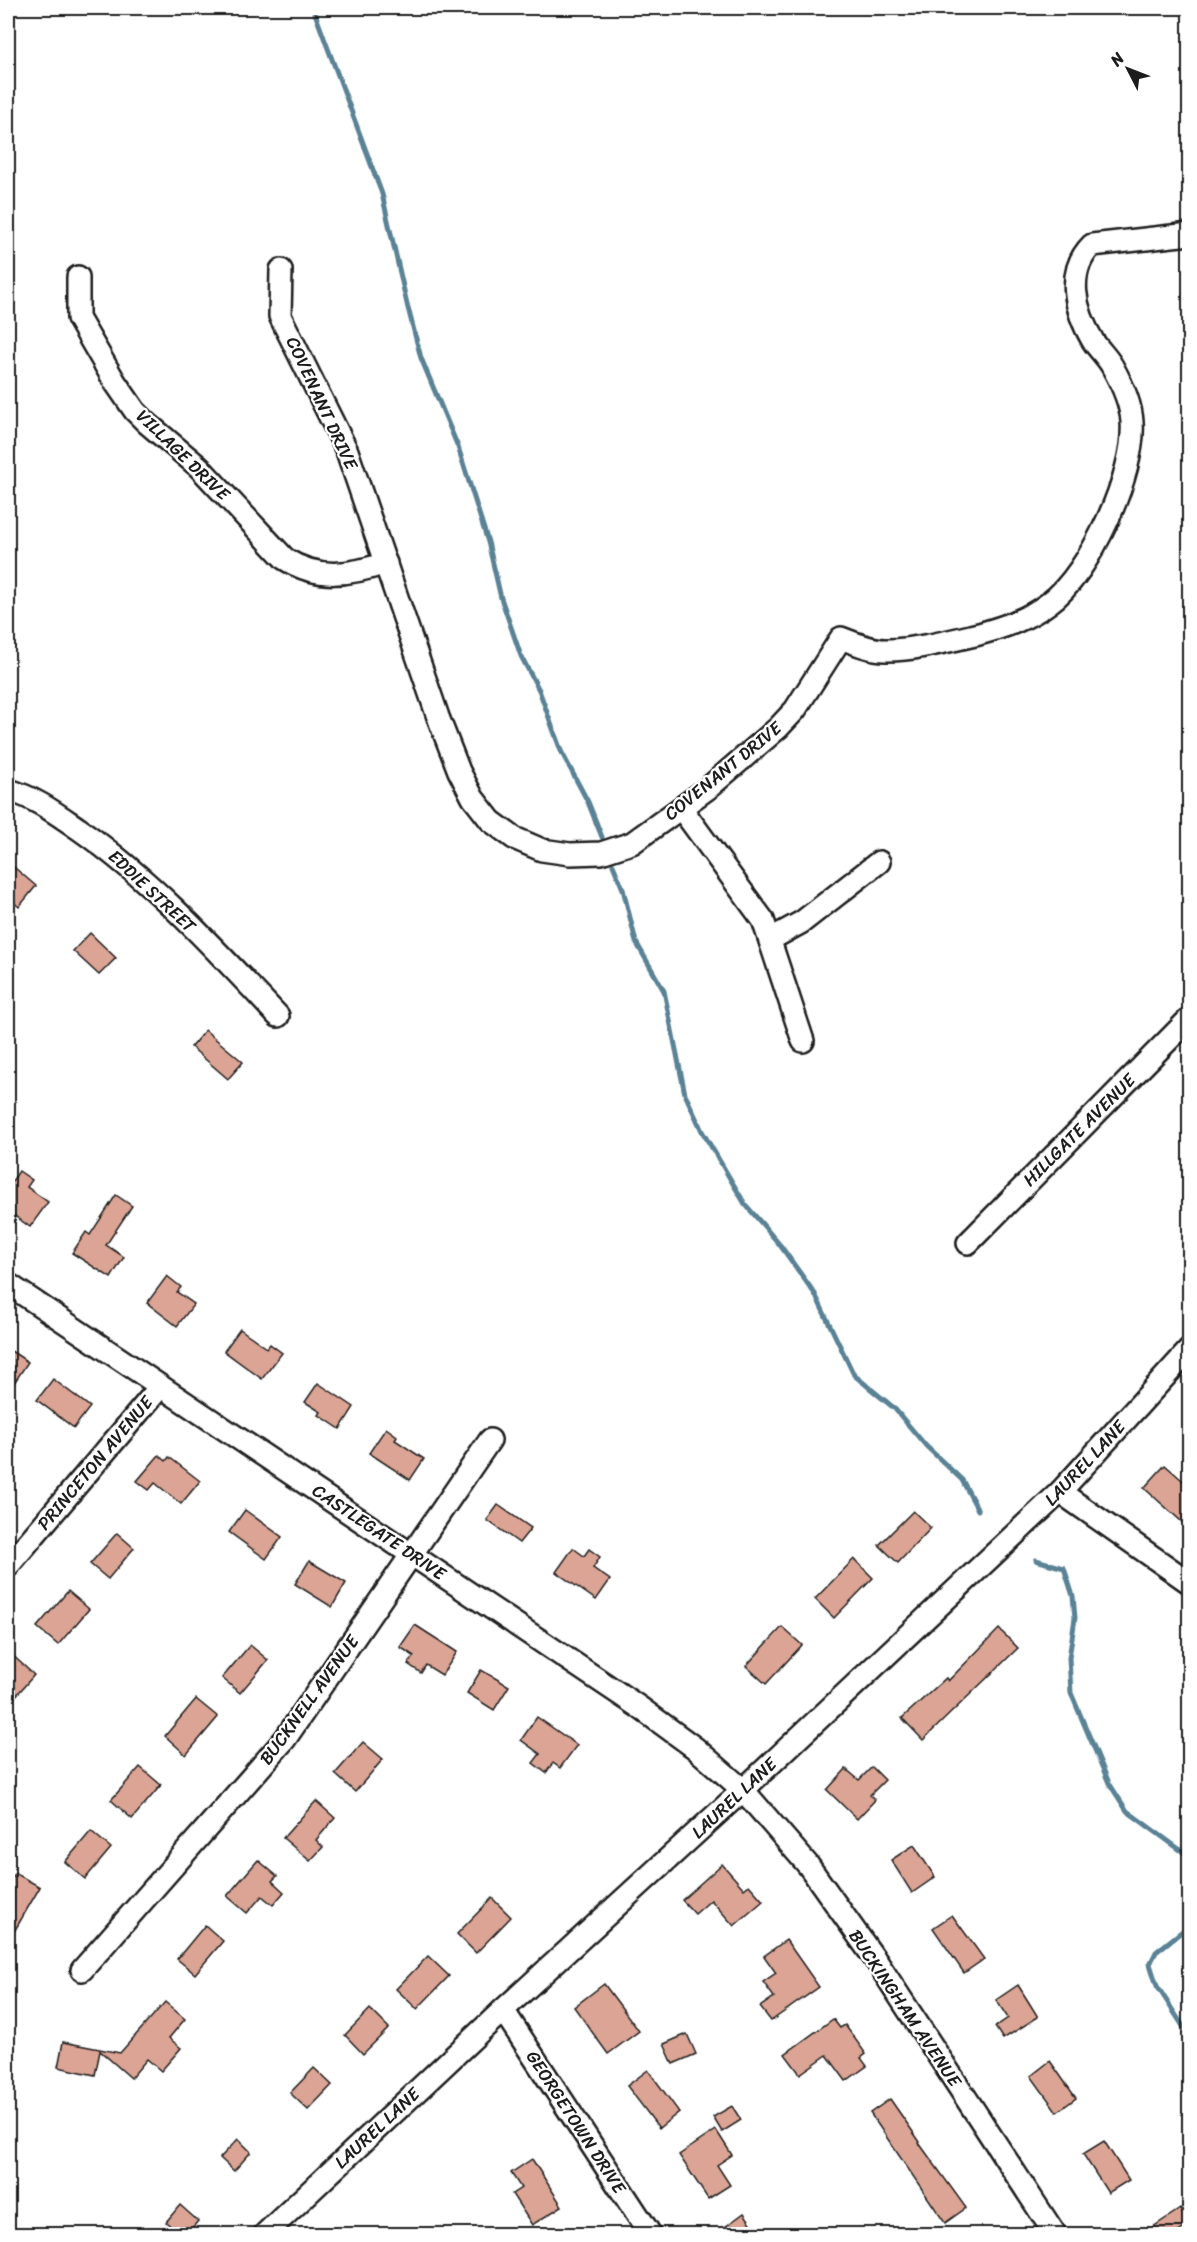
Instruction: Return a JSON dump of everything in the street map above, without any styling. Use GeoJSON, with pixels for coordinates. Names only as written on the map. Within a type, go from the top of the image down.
{"type":"FeatureCollection","features":[{"type":"Feature","properties":{"kind":"street","name":"COVENANT DRIVE"},"geometry":{"type":"LineString","coordinates":[[281,270],[280,316],[347,450],[438,717],[459,771],[473,798],[491,821],[514,838],[542,850],[570,854],[601,853],[632,843],[725,774],[778,728],[795,710],[841,638],[855,644],[884,650],[971,636],[1026,618],[1051,602],[1072,582],[1088,557],[1124,477],[1131,449],[1132,420],[1124,392],[1111,365],[1093,341],[1080,315],[1075,283],[1082,255],[1092,245],[1190,234]]}},
{"type":"Feature","properties":{"kind":"street","name":"VILLAGE DRIVE"},"geometry":{"type":"LineString","coordinates":[[78,277],[78,318],[135,411],[199,467],[285,559],[297,567],[326,574],[362,571],[386,563]]}},
{"type":"Feature","properties":{"kind":"street","name":"EDDIE STREET"},"geometry":{"type":"LineString","coordinates":[[8,790],[58,814],[113,853],[162,898],[278,1016]]}},
{"type":"Feature","properties":{"kind":"street"},"geometry":{"type":"LineString","coordinates":[[681,808],[763,920],[802,1041]]}},
{"type":"Feature","properties":{"kind":"street"},"geometry":{"type":"LineString","coordinates":[[771,939],[802,922],[879,862]]}},
{"type":"Feature","properties":{"kind":"street","name":"HILLGATE AVENUE"},"geometry":{"type":"LineString","coordinates":[[968,1243],[1190,1018]]}},
{"type":"Feature","properties":{"kind":"street","name":"CASTLEGATE DRIVE"},"geometry":{"type":"LineString","coordinates":[[8,1284],[639,1707],[695,1748],[743,1790]]}},
{"type":"Feature","properties":{"kind":"street","name":"LAUREL LANE"},"geometry":{"type":"LineString","coordinates":[[265,2235],[503,2010],[743,1790],[1060,1492],[1190,1349]]}},
{"type":"Feature","properties":{"kind":"street","name":"PRINCETON AVENUE"},"geometry":{"type":"LineString","coordinates":[[8,1566],[160,1387]]}},
{"type":"Feature","properties":{"kind":"street","name":"BUCKNELL AVENUE"},"geometry":{"type":"LineString","coordinates":[[82,1970],[285,1739],[490,1440]]}},
{"type":"Feature","properties":{"kind":"street"},"geometry":{"type":"LineString","coordinates":[[1060,1492],[1190,1583]]}},
{"type":"Feature","properties":{"kind":"street","name":"BUCKINGHAM AVENUE"},"geometry":{"type":"LineString","coordinates":[[743,1790],[807,1865],[877,1962],[1055,2235]]}},
{"type":"Feature","properties":{"kind":"street","name":"GEORGETOWN DRIVE"},"geometry":{"type":"LineString","coordinates":[[503,2010],[650,2235]]}},
{"type":"Feature","properties":{"kind":"building"},"geometry":{"type":"Polygon","coordinates":[[[8,862],[36,886],[19,907],[8,897],[8,862]]]}},
{"type":"Feature","properties":{"kind":"building"},"geometry":{"type":"Polygon","coordinates":[[[90,933],[116,958],[99,975],[73,951],[90,933]]]}},
{"type":"Feature","properties":{"kind":"building"},"geometry":{"type":"Polygon","coordinates":[[[205,1030],[243,1062],[228,1079],[191,1047],[205,1030]]]}},
{"type":"Feature","properties":{"kind":"building"},"geometry":{"type":"Polygon","coordinates":[[[19,1171],[32,1180],[27,1187],[48,1202],[30,1227],[8,1211],[8,1187],[19,1171]]]}},
{"type":"Feature","properties":{"kind":"building"},"geometry":{"type":"Polygon","coordinates":[[[116,1195],[132,1206],[106,1245],[124,1257],[111,1278],[72,1253],[86,1232],[90,1235],[116,1195]]]}},
{"type":"Feature","properties":{"kind":"building"},"geometry":{"type":"Polygon","coordinates":[[[167,1276],[181,1287],[177,1292],[194,1304],[177,1326],[147,1303],[167,1276]]]}},
{"type":"Feature","properties":{"kind":"building"},"geometry":{"type":"Polygon","coordinates":[[[240,1329],[267,1348],[270,1344],[282,1353],[262,1379],[224,1351],[240,1329]]]}},
{"type":"Feature","properties":{"kind":"building"},"geometry":{"type":"Polygon","coordinates":[[[8,1349],[28,1362],[8,1392],[8,1349]]]}},
{"type":"Feature","properties":{"kind":"building"},"geometry":{"type":"Polygon","coordinates":[[[53,1379],[90,1407],[74,1428],[37,1400],[53,1379]]]}},
{"type":"Feature","properties":{"kind":"building"},"geometry":{"type":"Polygon","coordinates":[[[318,1383],[354,1407],[340,1429],[319,1415],[321,1412],[305,1402],[318,1383]]]}},
{"type":"Feature","properties":{"kind":"building"},"geometry":{"type":"Polygon","coordinates":[[[386,1428],[397,1436],[395,1440],[424,1459],[410,1480],[369,1453],[386,1428]]]}},
{"type":"Feature","properties":{"kind":"building"},"geometry":{"type":"Polygon","coordinates":[[[159,1455],[166,1461],[169,1457],[200,1481],[181,1504],[155,1483],[149,1490],[137,1481],[159,1455]]]}},
{"type":"Feature","properties":{"kind":"building"},"geometry":{"type":"Polygon","coordinates":[[[1165,1465],[1190,1487],[1190,1529],[1144,1488],[1165,1465]]]}},
{"type":"Feature","properties":{"kind":"building"},"geometry":{"type":"Polygon","coordinates":[[[498,1505],[531,1528],[519,1543],[487,1520],[498,1505]]]}},
{"type":"Feature","properties":{"kind":"building"},"geometry":{"type":"Polygon","coordinates":[[[245,1510],[282,1537],[266,1559],[229,1532],[245,1510]]]}},
{"type":"Feature","properties":{"kind":"building"},"geometry":{"type":"Polygon","coordinates":[[[913,1511],[931,1528],[898,1563],[879,1545],[913,1511]]]}},
{"type":"Feature","properties":{"kind":"building"},"geometry":{"type":"Polygon","coordinates":[[[117,1533],[134,1548],[108,1579],[90,1564],[117,1533]]]}},
{"type":"Feature","properties":{"kind":"building"},"geometry":{"type":"Polygon","coordinates":[[[573,1548],[584,1556],[589,1549],[600,1557],[593,1568],[610,1580],[596,1600],[556,1572],[573,1548]]]}},
{"type":"Feature","properties":{"kind":"building"},"geometry":{"type":"Polygon","coordinates":[[[854,1559],[873,1578],[834,1618],[815,1599],[854,1559]]]}},
{"type":"Feature","properties":{"kind":"building"},"geometry":{"type":"Polygon","coordinates":[[[309,1561],[346,1583],[332,1607],[295,1584],[309,1561]]]}},
{"type":"Feature","properties":{"kind":"building"},"geometry":{"type":"Polygon","coordinates":[[[68,1591],[89,1609],[58,1645],[37,1627],[68,1591]]]}},
{"type":"Feature","properties":{"kind":"building"},"geometry":{"type":"Polygon","coordinates":[[[415,1625],[457,1652],[442,1675],[426,1665],[421,1673],[408,1664],[414,1656],[400,1647],[415,1625]]]}},
{"type":"Feature","properties":{"kind":"building"},"geometry":{"type":"Polygon","coordinates":[[[782,1627],[802,1645],[766,1684],[746,1666],[782,1627]]]}},
{"type":"Feature","properties":{"kind":"building"},"geometry":{"type":"Polygon","coordinates":[[[999,1629],[1018,1648],[923,1740],[902,1718],[946,1678],[948,1681],[999,1629]]]}},
{"type":"Feature","properties":{"kind":"building"},"geometry":{"type":"Polygon","coordinates":[[[250,1645],[268,1660],[240,1693],[222,1678],[250,1645]]]}},
{"type":"Feature","properties":{"kind":"building"},"geometry":{"type":"Polygon","coordinates":[[[8,1651],[34,1675],[8,1705],[8,1651]]]}},
{"type":"Feature","properties":{"kind":"building"},"geometry":{"type":"Polygon","coordinates":[[[481,1670],[509,1686],[494,1710],[467,1693],[481,1670]]]}},
{"type":"Feature","properties":{"kind":"building"},"geometry":{"type":"Polygon","coordinates":[[[196,1699],[218,1717],[186,1755],[165,1736],[196,1699]]]}},
{"type":"Feature","properties":{"kind":"building"},"geometry":{"type":"Polygon","coordinates":[[[537,1717],[577,1745],[560,1768],[553,1763],[546,1773],[533,1763],[540,1754],[521,1740],[537,1717]]]}},
{"type":"Feature","properties":{"kind":"building"},"geometry":{"type":"Polygon","coordinates":[[[363,1742],[383,1759],[355,1792],[335,1774],[363,1742]]]}},
{"type":"Feature","properties":{"kind":"building"},"geometry":{"type":"Polygon","coordinates":[[[140,1767],[161,1785],[132,1819],[111,1800],[140,1767]]]}},
{"type":"Feature","properties":{"kind":"building"},"geometry":{"type":"Polygon","coordinates":[[[872,1767],[885,1780],[870,1795],[875,1800],[857,1819],[827,1790],[846,1769],[859,1780],[872,1767]]]}},
{"type":"Feature","properties":{"kind":"building"},"geometry":{"type":"Polygon","coordinates":[[[316,1801],[335,1818],[316,1840],[323,1847],[310,1861],[283,1838],[316,1801]]]}},
{"type":"Feature","properties":{"kind":"building"},"geometry":{"type":"Polygon","coordinates":[[[91,1831],[111,1848],[85,1879],[65,1862],[91,1831]]]}},
{"type":"Feature","properties":{"kind":"building"},"geometry":{"type":"Polygon","coordinates":[[[914,1845],[935,1877],[912,1893],[891,1860],[914,1845]]]}},
{"type":"Feature","properties":{"kind":"building"},"geometry":{"type":"Polygon","coordinates":[[[258,1860],[277,1876],[272,1881],[284,1892],[273,1905],[262,1896],[247,1913],[227,1896],[258,1860]]]}},
{"type":"Feature","properties":{"kind":"building"},"geometry":{"type":"Polygon","coordinates":[[[722,1864],[744,1889],[749,1885],[763,1901],[734,1926],[711,1900],[695,1914],[682,1900],[722,1864]]]}},
{"type":"Feature","properties":{"kind":"building"},"geometry":{"type":"Polygon","coordinates":[[[15,1873],[40,1887],[8,1942],[8,1886],[15,1873]]]}},
{"type":"Feature","properties":{"kind":"building"},"geometry":{"type":"Polygon","coordinates":[[[492,1898],[511,1917],[476,1953],[457,1934],[492,1898]]]}},
{"type":"Feature","properties":{"kind":"building"},"geometry":{"type":"Polygon","coordinates":[[[952,1915],[984,1959],[964,1973],[933,1928],[952,1915]]]}},
{"type":"Feature","properties":{"kind":"building"},"geometry":{"type":"Polygon","coordinates":[[[205,1925],[223,1941],[195,1974],[177,1959],[205,1925]]]}},
{"type":"Feature","properties":{"kind":"building"},"geometry":{"type":"Polygon","coordinates":[[[786,1940],[819,1987],[771,2021],[760,2007],[774,1997],[763,1982],[776,1973],[764,1956],[786,1940]]]}},
{"type":"Feature","properties":{"kind":"building"},"geometry":{"type":"Polygon","coordinates":[[[428,1956],[449,1976],[417,2009],[396,1989],[428,1956]]]}},
{"type":"Feature","properties":{"kind":"building"},"geometry":{"type":"Polygon","coordinates":[[[604,1984],[639,2031],[608,2054],[574,2007],[604,1984]]]}},
{"type":"Feature","properties":{"kind":"building"},"geometry":{"type":"Polygon","coordinates":[[[1018,1985],[1038,2017],[1003,2039],[995,2027],[1008,2018],[996,2000],[1018,1985]]]}},
{"type":"Feature","properties":{"kind":"building"},"geometry":{"type":"Polygon","coordinates":[[[165,2002],[185,2019],[169,2038],[181,2048],[161,2071],[147,2059],[131,2078],[100,2051],[95,2075],[58,2067],[63,2042],[120,2053],[165,2002]]]}},
{"type":"Feature","properties":{"kind":"building"},"geometry":{"type":"Polygon","coordinates":[[[370,2009],[389,2028],[363,2054],[345,2035],[370,2009]]]}},
{"type":"Feature","properties":{"kind":"building"},"geometry":{"type":"Polygon","coordinates":[[[833,2019],[840,2028],[845,2025],[866,2054],[861,2058],[867,2066],[846,2081],[827,2055],[800,2074],[785,2054],[833,2019]]]}},
{"type":"Feature","properties":{"kind":"building"},"geometry":{"type":"Polygon","coordinates":[[[687,2034],[696,2054],[673,2064],[664,2044],[687,2034]]]}},
{"type":"Feature","properties":{"kind":"building"},"geometry":{"type":"Polygon","coordinates":[[[1050,2061],[1076,2098],[1057,2112],[1031,2076],[1050,2061]]]}},
{"type":"Feature","properties":{"kind":"building"},"geometry":{"type":"Polygon","coordinates":[[[314,2068],[332,2085],[308,2110],[290,2093],[314,2068]]]}},
{"type":"Feature","properties":{"kind":"building"},"geometry":{"type":"Polygon","coordinates":[[[648,2070],[679,2112],[659,2128],[627,2086],[648,2070]]]}},
{"type":"Feature","properties":{"kind":"building"},"geometry":{"type":"Polygon","coordinates":[[[890,2099],[966,2208],[945,2223],[870,2113],[890,2099]]]}},
{"type":"Feature","properties":{"kind":"building"},"geometry":{"type":"Polygon","coordinates":[[[732,2106],[741,2120],[722,2132],[713,2117],[732,2106]]]}},
{"type":"Feature","properties":{"kind":"building"},"geometry":{"type":"Polygon","coordinates":[[[716,2130],[732,2155],[717,2165],[730,2185],[708,2199],[679,2155],[716,2130]]]}},
{"type":"Feature","properties":{"kind":"building"},"geometry":{"type":"Polygon","coordinates":[[[238,2139],[251,2152],[234,2171],[220,2158],[238,2139]]]}},
{"type":"Feature","properties":{"kind":"building"},"geometry":{"type":"Polygon","coordinates":[[[1104,2141],[1129,2180],[1108,2193],[1083,2154],[1104,2141]]]}},
{"type":"Feature","properties":{"kind":"building"},"geometry":{"type":"Polygon","coordinates":[[[532,2159],[562,2206],[532,2225],[512,2194],[521,2188],[511,2173],[532,2159]]]}},
{"type":"Feature","properties":{"kind":"building"},"geometry":{"type":"Polygon","coordinates":[[[180,2205],[198,2221],[186,2235],[180,2235],[166,2222],[180,2205]]]}},
{"type":"Feature","properties":{"kind":"building"},"geometry":{"type":"Polygon","coordinates":[[[1180,2209],[1190,2224],[1174,2235],[1141,2235],[1180,2209]]]}},
{"type":"Feature","properties":{"kind":"building"},"geometry":{"type":"Polygon","coordinates":[[[744,2213],[759,2235],[714,2235],[744,2213]]]}},
{"type":"Feature","properties":{"kind":"waterway"},"geometry":{"type":"LineString","coordinates":[[313,8],[382,194],[421,358],[458,447],[488,542],[501,598],[521,656],[539,690],[561,751],[588,802],[602,837]]}},
{"type":"Feature","properties":{"kind":"waterway"},"geometry":{"type":"LineString","coordinates":[[613,865],[623,889],[636,942],[664,991],[685,1094],[702,1131],[745,1204],[780,1245],[815,1294],[854,1375],[894,1408],[926,1446],[962,1480],[978,1510]]}},
{"type":"Feature","properties":{"kind":"waterway"},"geometry":{"type":"LineString","coordinates":[[1036,1560],[1064,1568],[1073,1596],[1075,1618],[1069,1658],[1071,1693],[1109,1783],[1127,1811],[1190,1857]]}},
{"type":"Feature","properties":{"kind":"waterway"},"geometry":{"type":"LineString","coordinates":[[1190,1925],[1156,1952],[1150,1964],[1157,1986],[1190,2037]]}}]}
